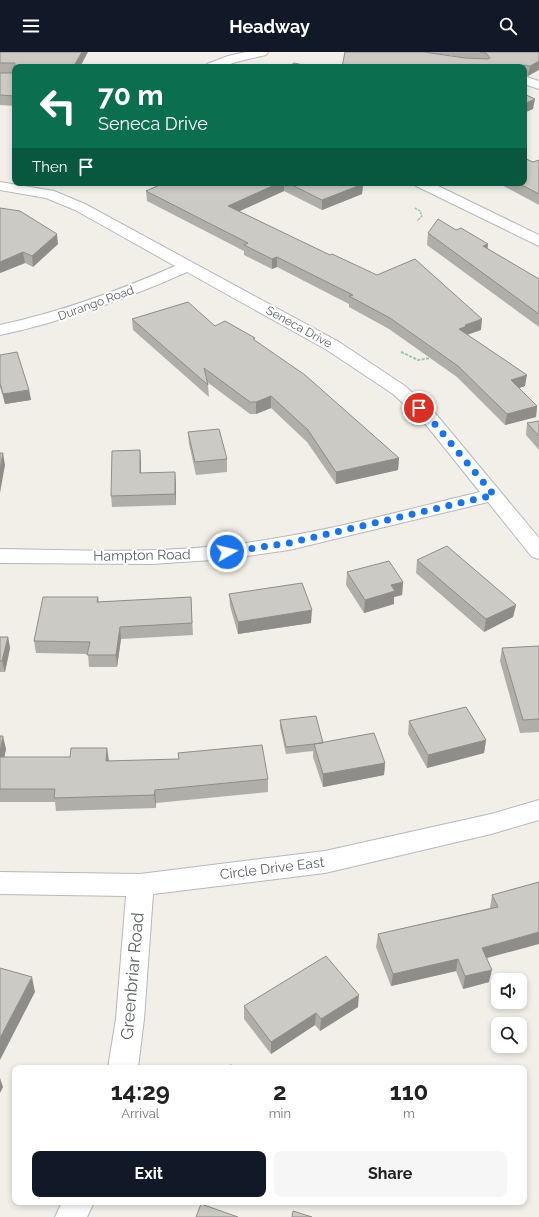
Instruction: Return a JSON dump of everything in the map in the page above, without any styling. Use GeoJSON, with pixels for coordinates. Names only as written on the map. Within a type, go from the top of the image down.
{"type":"FeatureCollection","features":[{"type":"Feature","properties":{"kind":"street"},"geometry":{"type":"LineString","coordinates":[[219,64],[232,59],[262,52]]}},
{"type":"Feature","properties":{"kind":"street"},"geometry":{"type":"LineString","coordinates":[[527,81],[539,85]]}},
{"type":"Feature","properties":{"kind":"street","name":"Seneca Drive"},"geometry":{"type":"LineString","coordinates":[[0,186],[39,191],[64,199],[333,346],[399,390],[429,417],[539,552]]}},
{"type":"Feature","properties":{"kind":"street"},"geometry":{"type":"LineString","coordinates":[[426,186],[539,241]]}},
{"type":"Feature","properties":{"kind":"street","name":"Durango Road"},"geometry":{"type":"LineString","coordinates":[[0,330],[35,323],[79,311],[188,266]]}},
{"type":"Feature","properties":{"kind":"street","name":"Hampton Road"},"geometry":{"type":"LineString","coordinates":[[0,556],[152,557],[227,552],[289,543],[494,495]]}},
{"type":"Feature","properties":{"kind":"street","name":"Circle Drive East"},"geometry":{"type":"LineString","coordinates":[[0,883],[140,885],[325,862],[490,824],[539,810]]}},
{"type":"Feature","properties":{"kind":"street","name":"Greenbriar Road"},"geometry":{"type":"LineString","coordinates":[[123,1065],[130,1019],[140,885]]}},
{"type":"Feature","properties":{"kind":"street"},"geometry":{"type":"LineString","coordinates":[[71,1217],[77,1205]]}},
{"type":"Feature","properties":{"kind":"path"},"geometry":{"type":"LineString","coordinates":[[415,208],[420,211],[422,216],[417,221]]}},
{"type":"Feature","properties":{"kind":"path"},"geometry":{"type":"LineString","coordinates":[[401,352],[418,360],[430,358]]}},
{"type":"Feature","properties":{"kind":"building"},"geometry":{"type":"Polygon","coordinates":[[[0,52],[82,52],[75,64],[0,63],[0,52]]]}},
{"type":"Feature","properties":{"kind":"building"},"geometry":{"type":"Polygon","coordinates":[[[345,52],[424,52],[465,58],[488,59],[490,58],[486,53],[480,52],[539,52],[539,61],[530,66],[527,66],[527,64],[343,64],[345,52]]]}},
{"type":"Feature","properties":{"kind":"building"},"geometry":{"type":"Polygon","coordinates":[[[0,73],[12,73],[12,96],[0,95],[0,73]]]}},
{"type":"Feature","properties":{"kind":"building"},"geometry":{"type":"Polygon","coordinates":[[[527,95],[535,99],[527,103],[527,95]]]}},
{"type":"Feature","properties":{"kind":"building"},"geometry":{"type":"Polygon","coordinates":[[[527,159],[533,162],[539,160],[539,194],[524,186],[527,186],[527,159]]]}},
{"type":"Feature","properties":{"kind":"building"},"geometry":{"type":"Polygon","coordinates":[[[157,186],[272,186],[228,206],[330,255],[332,254],[377,275],[415,259],[482,319],[465,325],[467,326],[459,329],[527,375],[511,380],[537,406],[507,414],[458,366],[390,318],[349,296],[353,295],[277,257],[272,259],[244,245],[248,243],[146,191],[157,186]]]}},
{"type":"Feature","properties":{"kind":"building"},"geometry":{"type":"Polygon","coordinates":[[[294,186],[358,186],[322,200],[294,186]]]}},
{"type":"Feature","properties":{"kind":"building"},"geometry":{"type":"Polygon","coordinates":[[[0,208],[20,211],[57,234],[32,256],[23,252],[0,262],[0,208]]]}},
{"type":"Feature","properties":{"kind":"building"},"geometry":{"type":"Polygon","coordinates":[[[438,219],[456,230],[461,228],[488,244],[483,246],[539,279],[539,314],[428,233],[438,219]]]}},
{"type":"Feature","properties":{"kind":"building"},"geometry":{"type":"Polygon","coordinates":[[[188,302],[215,326],[225,321],[255,338],[253,339],[305,375],[399,458],[336,472],[308,430],[271,396],[256,402],[250,402],[204,368],[208,385],[132,319],[188,302]]]}},
{"type":"Feature","properties":{"kind":"building"},"geometry":{"type":"Polygon","coordinates":[[[17,352],[29,390],[3,394],[0,383],[0,355],[17,352]]]}},
{"type":"Feature","properties":{"kind":"building"},"geometry":{"type":"Polygon","coordinates":[[[539,421],[539,436],[527,423],[539,421]]]}},
{"type":"Feature","properties":{"kind":"building"},"geometry":{"type":"Polygon","coordinates":[[[219,429],[227,459],[195,462],[188,432],[219,429]]]}},
{"type":"Feature","properties":{"kind":"building"},"geometry":{"type":"Polygon","coordinates":[[[140,450],[140,473],[175,472],[175,494],[111,496],[112,451],[140,450]]]}},
{"type":"Feature","properties":{"kind":"building"},"geometry":{"type":"Polygon","coordinates":[[[0,453],[3,453],[0,470],[0,453]]]}},
{"type":"Feature","properties":{"kind":"building"},"geometry":{"type":"Polygon","coordinates":[[[447,546],[516,605],[486,619],[417,560],[447,546]]]}},
{"type":"Feature","properties":{"kind":"building"},"geometry":{"type":"Polygon","coordinates":[[[389,561],[403,582],[391,585],[395,591],[365,600],[347,572],[389,561]]]}},
{"type":"Feature","properties":{"kind":"building"},"geometry":{"type":"Polygon","coordinates":[[[302,583],[312,610],[238,622],[229,594],[302,583]]]}},
{"type":"Feature","properties":{"kind":"building"},"geometry":{"type":"Polygon","coordinates":[[[43,597],[98,597],[97,602],[191,597],[192,623],[120,627],[116,655],[87,655],[90,642],[34,641],[43,597]]]}},
{"type":"Feature","properties":{"kind":"building"},"geometry":{"type":"Polygon","coordinates":[[[0,637],[8,637],[2,661],[0,661],[0,637]]]}},
{"type":"Feature","properties":{"kind":"building"},"geometry":{"type":"Polygon","coordinates":[[[539,646],[539,719],[523,720],[502,648],[539,646]]]}},
{"type":"Feature","properties":{"kind":"building"},"geometry":{"type":"Polygon","coordinates":[[[466,707],[486,740],[428,755],[409,721],[466,707]]]}},
{"type":"Feature","properties":{"kind":"building"},"geometry":{"type":"Polygon","coordinates":[[[316,716],[323,743],[286,747],[280,720],[316,716]]]}},
{"type":"Feature","properties":{"kind":"building"},"geometry":{"type":"Polygon","coordinates":[[[374,733],[385,763],[323,774],[314,744],[374,733]]]}},
{"type":"Feature","properties":{"kind":"building"},"geometry":{"type":"Polygon","coordinates":[[[0,736],[3,736],[0,752],[0,736]]]}},
{"type":"Feature","properties":{"kind":"building"},"geometry":{"type":"Polygon","coordinates":[[[262,745],[268,779],[155,790],[154,795],[54,798],[55,789],[0,789],[0,757],[70,757],[71,748],[107,748],[106,761],[179,759],[178,753],[262,745]]]}},
{"type":"Feature","properties":{"kind":"building"},"geometry":{"type":"Polygon","coordinates":[[[539,882],[539,932],[482,948],[492,970],[465,976],[458,959],[393,974],[378,934],[498,907],[492,895],[539,882]]]}},
{"type":"Feature","properties":{"kind":"building"},"geometry":{"type":"Polygon","coordinates":[[[326,956],[359,995],[321,1019],[316,1013],[271,1042],[244,1006],[326,956]]]}},
{"type":"Feature","properties":{"kind":"building"},"geometry":{"type":"Polygon","coordinates":[[[0,968],[32,977],[0,1038],[0,968]]]}},
{"type":"Feature","properties":{"kind":"building"},"geometry":{"type":"Polygon","coordinates":[[[201,1205],[204,1205],[238,1217],[196,1217],[201,1205]]]}},
{"type":"Feature","properties":{"kind":"building"},"geometry":{"type":"Polygon","coordinates":[[[293,1211],[312,1217],[292,1217],[293,1211]]]}},
{"type":"Feature","properties":{"kind":"route"},"geometry":{"type":"LineString","coordinates":[[227,552],[289,543],[494,495],[461,454],[429,417],[419,408]]}}]}
